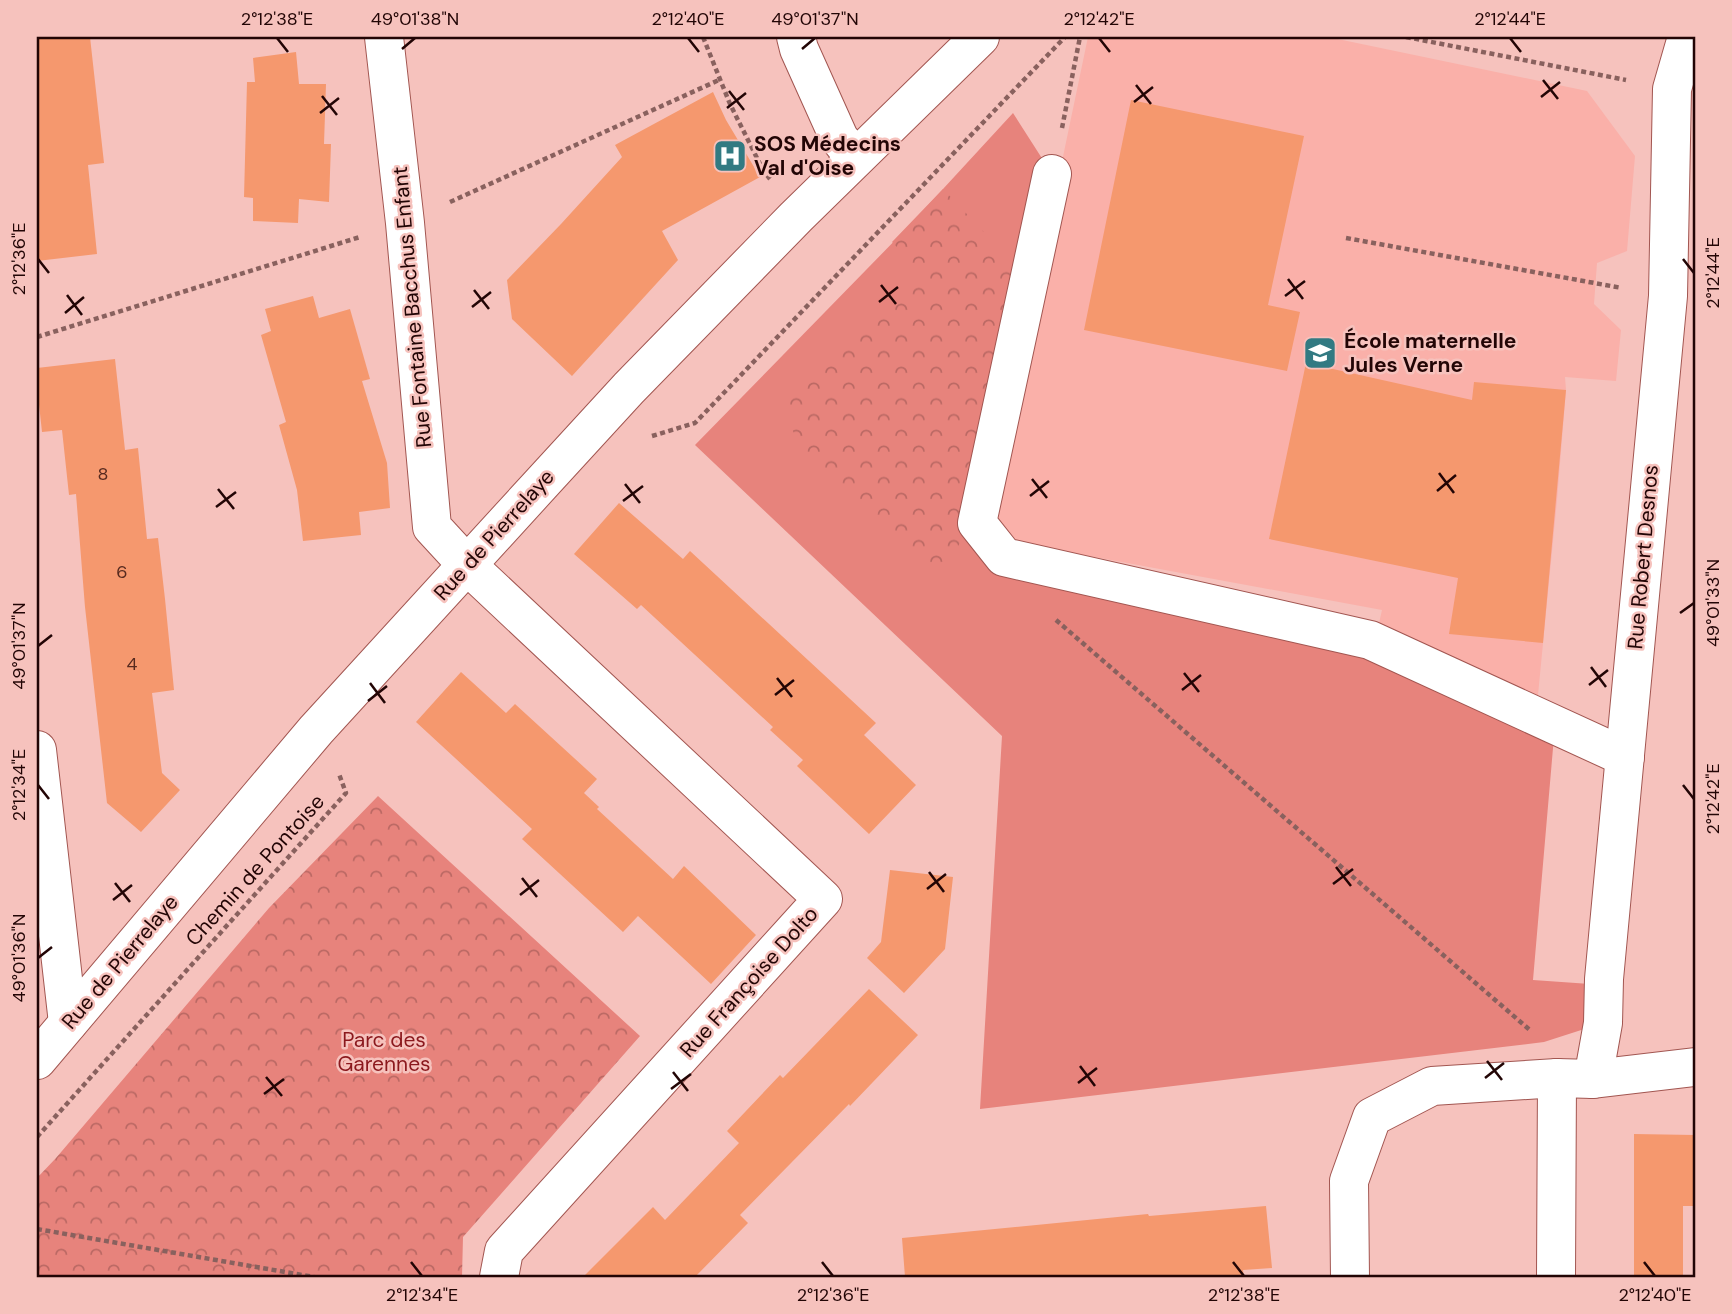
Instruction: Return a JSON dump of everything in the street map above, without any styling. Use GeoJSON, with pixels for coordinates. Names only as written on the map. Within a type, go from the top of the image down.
{"type":"FeatureCollection","features":[{"type":"Feature","properties":{"kind":"street","name":"Rue Fontaine Bacchus Enfant"},"geometry":{"type":"LineString","coordinates":[[384,37],[405,223],[432,527],[467,565]]}},
{"type":"Feature","properties":{"kind":"street"},"geometry":{"type":"LineString","coordinates":[[796,37],[839,138],[855,158]]}},
{"type":"Feature","properties":{"kind":"street","name":"Rue de Pierrelaye"},"geometry":{"type":"LineString","coordinates":[[37,1060],[316,730],[629,388],[855,158],[980,37]]}},
{"type":"Feature","properties":{"kind":"street","name":"Rue Robert Desnos"},"geometry":{"type":"LineString","coordinates":[[1556,1277],[1575,1078],[1603,1023],[1604,979],[1668,296],[1672,89],[1688,37]]}},
{"type":"Feature","properties":{"kind":"street"},"geometry":{"type":"LineString","coordinates":[[1052,174],[976,523],[1004,556],[1370,640],[1625,757]]}},
{"type":"Feature","properties":{"kind":"street","name":"Rue Françoise Dolto"},"geometry":{"type":"LineString","coordinates":[[467,565],[824,899],[504,1251],[499,1277]]}},
{"type":"Feature","properties":{"kind":"street"},"geometry":{"type":"LineString","coordinates":[[37,750],[68,1023]]}},
{"type":"Feature","properties":{"kind":"street"},"geometry":{"type":"LineString","coordinates":[[1350,1277],[1349,1181],[1372,1117],[1432,1086],[1695,1068]]}},
{"type":"Feature","properties":{"kind":"path"},"geometry":{"type":"LineString","coordinates":[[703,37],[719,80],[763,170],[796,217]]}},
{"type":"Feature","properties":{"kind":"path"},"geometry":{"type":"LineString","coordinates":[[645,438],[695,423],[1065,37]]}},
{"type":"Feature","properties":{"kind":"path"},"geometry":{"type":"LineString","coordinates":[[1052,174],[1080,37]]}},
{"type":"Feature","properties":{"kind":"path"},"geometry":{"type":"LineString","coordinates":[[1406,37],[1672,89]]}},
{"type":"Feature","properties":{"kind":"path"},"geometry":{"type":"LineString","coordinates":[[37,337],[405,223],[719,80]]}},
{"type":"Feature","properties":{"kind":"path"},"geometry":{"type":"LineString","coordinates":[[1346,238],[1668,296]]}},
{"type":"Feature","properties":{"kind":"path"},"geometry":{"type":"LineString","coordinates":[[1062,570],[1052,616],[1533,1033]]}},
{"type":"Feature","properties":{"kind":"path","name":"Chemin de Pontoise"},"geometry":{"type":"LineString","coordinates":[[37,1137],[346,793],[338,771]]}},
{"type":"Feature","properties":{"kind":"path"},"geometry":{"type":"LineString","coordinates":[[37,1229],[314,1277]]}},
{"type":"Feature","properties":{"kind":"shaded area","name":"École maternelle Jules Verne"},"geometry":{"type":"Polygon","coordinates":[[[1088,37],[1328,37],[1587,91],[1635,156],[1627,251],[1597,263],[1594,304],[1621,330],[1616,381],[1565,377],[1557,500],[1537,705],[1377,632],[1382,610],[1013,542],[990,506],[1088,37]]]}},
{"type":"Feature","properties":{"kind":"green space"},"geometry":{"type":"Polygon","coordinates":[[[1013,113],[1052,174],[977,523],[1004,557],[1397,652],[1555,725],[1533,980],[1590,984],[1603,1023],[1544,1042],[980,1109],[1002,736],[695,445],[908,227],[1013,113]]]}},
{"type":"Feature","properties":{"kind":"green space"},"geometry":{"type":"Polygon","coordinates":[[[943,189],[1005,254],[1012,273],[967,530],[957,548],[942,563],[921,566],[795,439],[790,418],[790,401],[919,270],[892,242],[943,189]]]}},
{"type":"Feature","properties":{"kind":"green space","name":"Parc des Garennes"},"geometry":{"type":"Polygon","coordinates":[[[378,796],[640,1036],[463,1237],[462,1277],[37,1277],[37,1178],[269,908],[378,796]]]}},
{"type":"Feature","properties":{"kind":"building"},"geometry":{"type":"Polygon","coordinates":[[[37,37],[90,37],[104,163],[88,165],[97,254],[37,261],[37,37]]]}},
{"type":"Feature","properties":{"kind":"building"},"geometry":{"type":"Polygon","coordinates":[[[296,52],[299,84],[326,84],[324,144],[331,144],[329,202],[299,199],[298,223],[253,221],[253,198],[244,197],[247,82],[255,82],[253,58],[296,52]]]}},
{"type":"Feature","properties":{"kind":"building"},"geometry":{"type":"Polygon","coordinates":[[[713,92],[726,120],[760,177],[662,231],[678,260],[572,376],[512,319],[507,280],[622,157],[615,145],[713,92]]]}},
{"type":"Feature","properties":{"kind":"building"},"geometry":{"type":"Polygon","coordinates":[[[1131,100],[1304,136],[1268,305],[1300,312],[1287,371],[1084,330],[1131,100]]]}},
{"type":"Feature","properties":{"kind":"building"},"geometry":{"type":"Polygon","coordinates":[[[313,296],[319,318],[350,309],[370,379],[362,381],[387,463],[390,508],[359,512],[361,535],[303,541],[297,490],[279,425],[286,422],[261,335],[271,331],[265,309],[313,296]]]}},
{"type":"Feature","properties":{"kind":"building"},"geometry":{"type":"Polygon","coordinates":[[[115,359],[125,450],[138,448],[147,539],[158,538],[174,690],[152,693],[162,773],[180,790],[141,832],[107,803],[85,607],[76,494],[69,495],[62,430],[42,432],[37,386],[37,368],[115,359]]]}},
{"type":"Feature","properties":{"kind":"building"},"geometry":{"type":"Polygon","coordinates":[[[1306,363],[1472,400],[1474,382],[1566,390],[1543,643],[1449,634],[1458,578],[1269,539],[1306,363]]]}},
{"type":"Feature","properties":{"kind":"building"},"geometry":{"type":"Polygon","coordinates":[[[619,503],[683,559],[690,551],[876,723],[864,735],[916,785],[869,834],[797,766],[803,760],[770,730],[773,727],[641,605],[637,609],[574,554],[619,503]]]}},
{"type":"Feature","properties":{"kind":"building"},"geometry":{"type":"Polygon","coordinates":[[[461,672],[506,713],[515,704],[597,779],[584,793],[599,807],[597,809],[673,879],[684,866],[756,935],[711,984],[638,916],[623,932],[522,839],[532,829],[416,722],[461,672]]]}},
{"type":"Feature","properties":{"kind":"building"},"geometry":{"type":"Polygon","coordinates":[[[890,870],[953,877],[945,949],[904,993],[867,958],[881,942],[890,870]]]}},
{"type":"Feature","properties":{"kind":"building"},"geometry":{"type":"Polygon","coordinates":[[[869,989],[918,1035],[740,1215],[748,1223],[695,1277],[583,1277],[653,1207],[665,1220],[739,1143],[727,1131],[780,1075],[783,1078],[869,989]]]}},
{"type":"Feature","properties":{"kind":"building"},"geometry":{"type":"Polygon","coordinates":[[[1634,1134],[1695,1135],[1695,1206],[1683,1206],[1683,1277],[1634,1277],[1634,1134]]]}},
{"type":"Feature","properties":{"kind":"building"},"geometry":{"type":"Polygon","coordinates":[[[1266,1206],[1272,1268],[1243,1270],[1244,1277],[905,1277],[902,1238],[1148,1214],[1266,1206]]]}},
{"type":"Feature","properties":{"kind":"place","name":"SOS Médecins Val d'Oise"},"geometry":{"type":"Point","coordinates":[730,156]}},
{"type":"Feature","properties":{"kind":"place","name":"École maternelle Jules Verne"},"geometry":{"type":"Point","coordinates":[1320,353]}}]}
